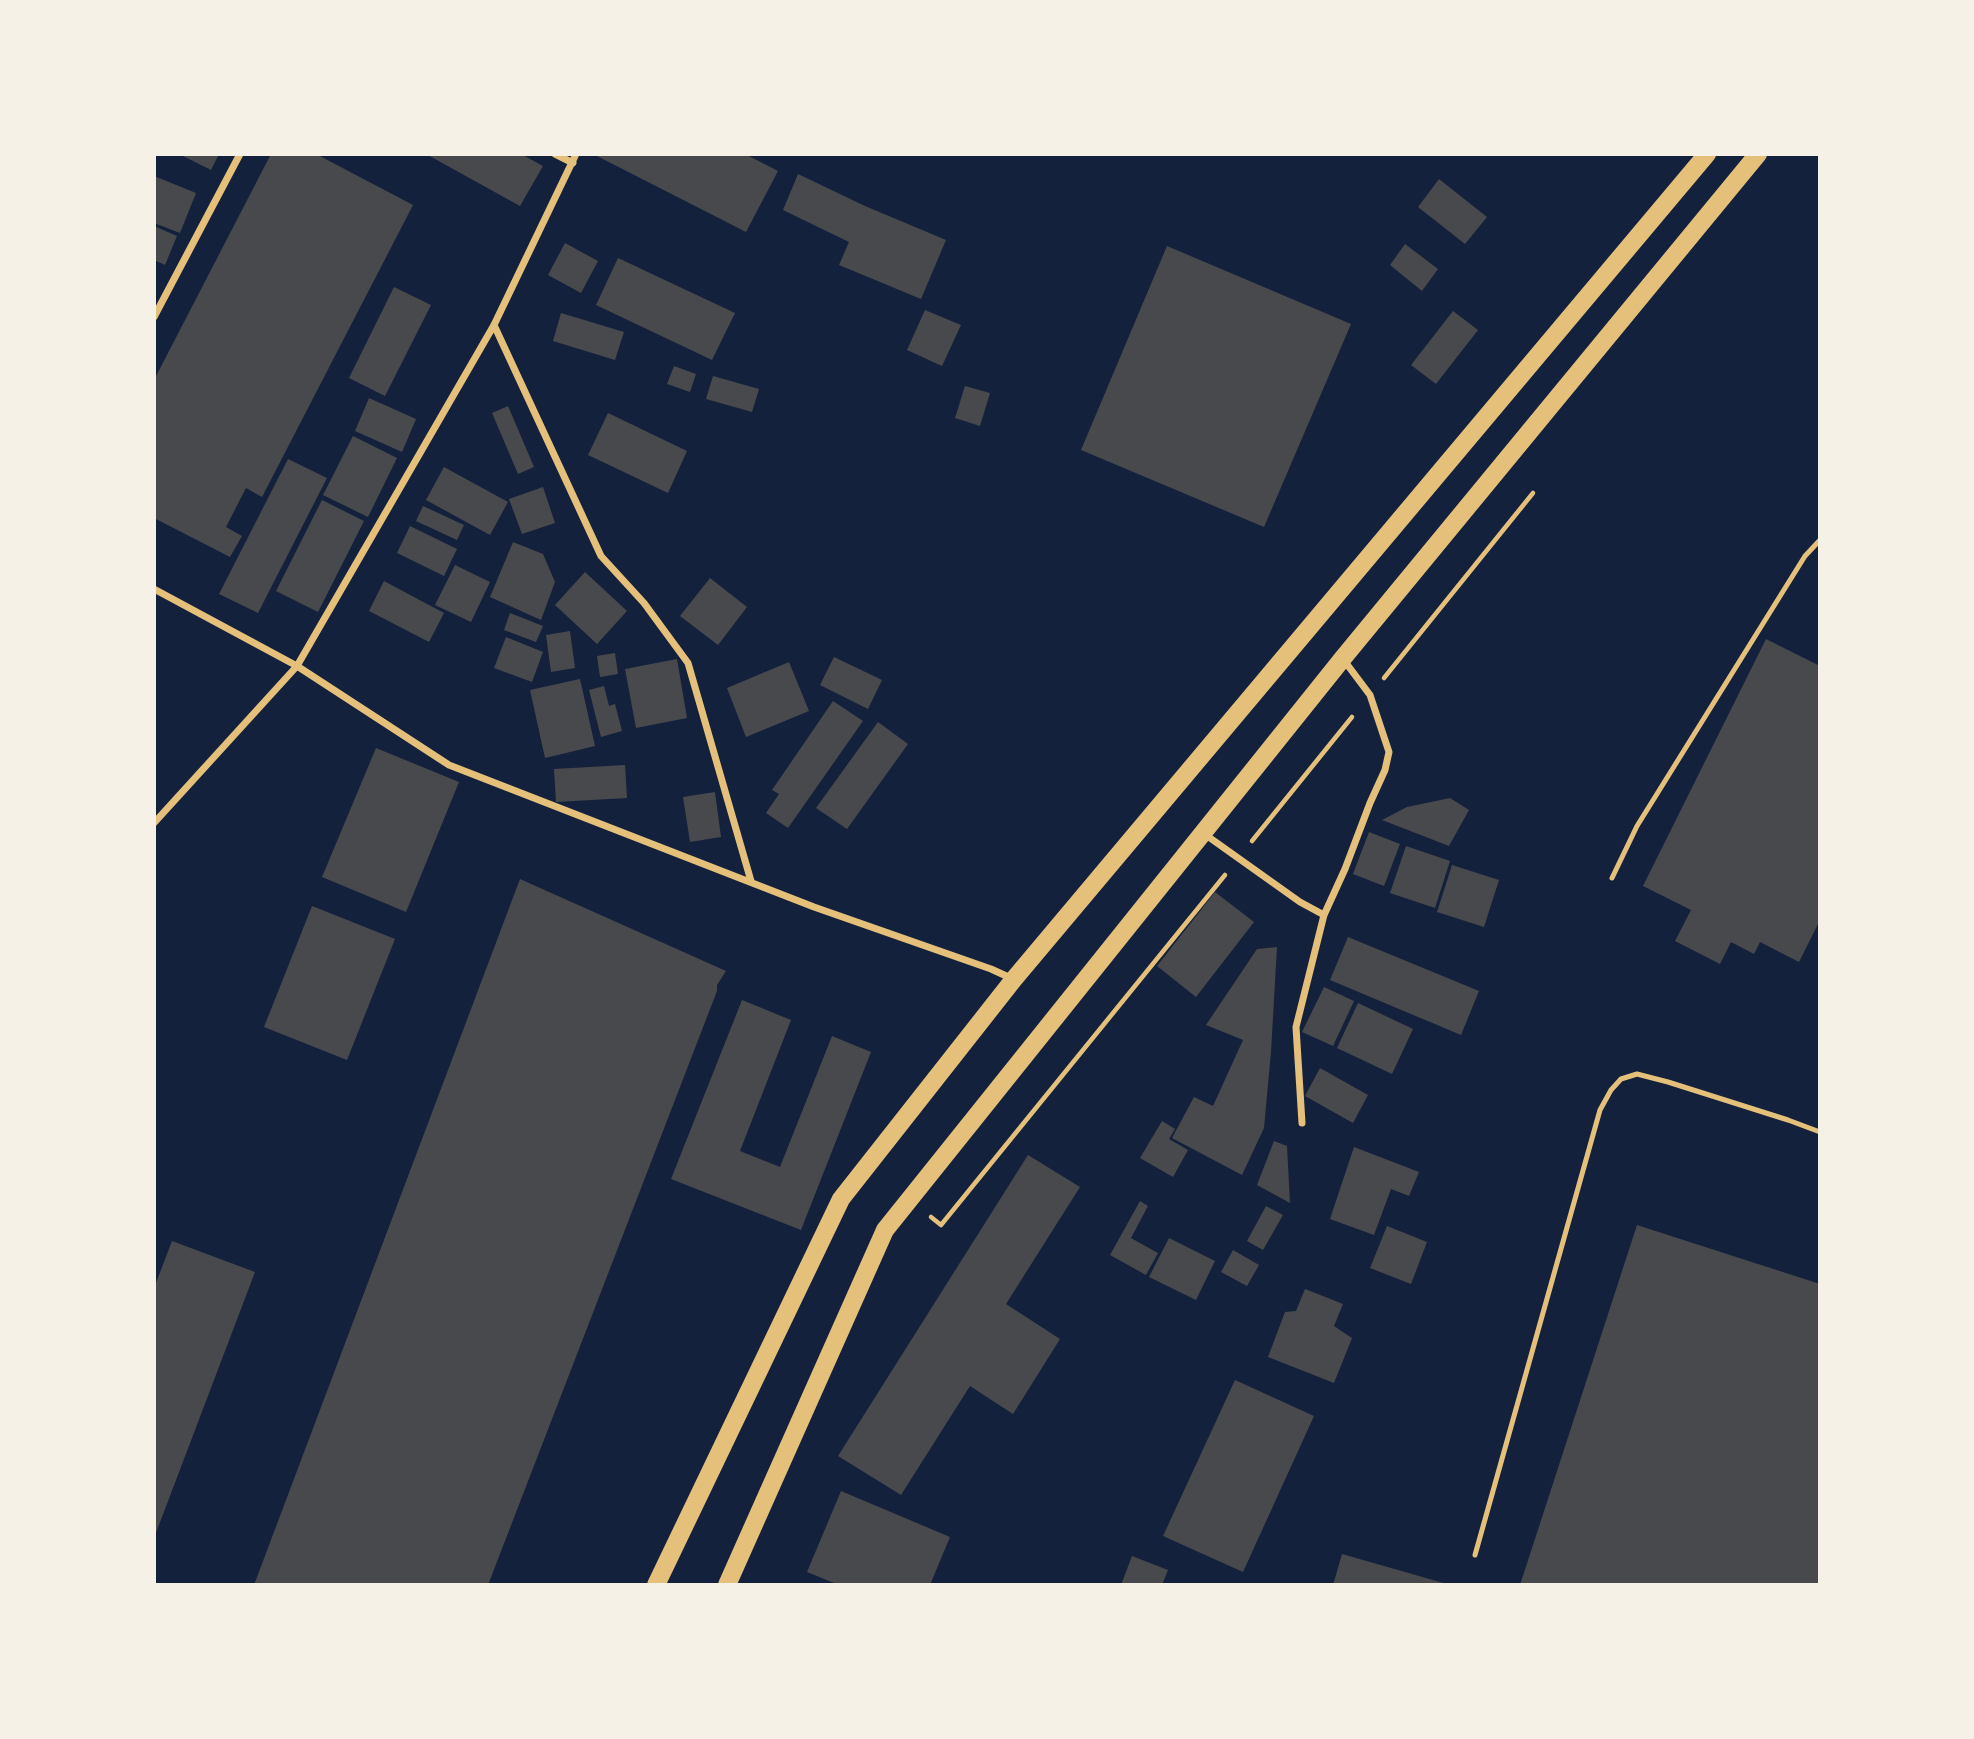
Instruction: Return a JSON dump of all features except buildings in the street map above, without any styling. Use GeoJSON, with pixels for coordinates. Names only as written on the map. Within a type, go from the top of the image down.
{"type":"FeatureCollection","features":[{"type":"Feature","properties":{"kind":"main road"},"geometry":{"type":"LineString","coordinates":[[656,1585],[841,1199],[1014,979],[1707,154]]}},
{"type":"Feature","properties":{"kind":"main road"},"geometry":{"type":"LineString","coordinates":[[727,1585],[885,1230],[1343,658],[1758,154]]}},
{"type":"Feature","properties":{"kind":"street"},"geometry":{"type":"LineString","coordinates":[[154,317],[240,154]]}},
{"type":"Feature","properties":{"kind":"street"},"geometry":{"type":"LineString","coordinates":[[555,154],[573,163]]}},
{"type":"Feature","properties":{"kind":"street"},"geometry":{"type":"LineString","coordinates":[[154,823],[297,666],[494,325],[576,154]]}},
{"type":"Feature","properties":{"kind":"street"},"geometry":{"type":"LineString","coordinates":[[494,325],[601,556],[644,603],[688,663],[751,881]]}},
{"type":"Feature","properties":{"kind":"street"},"geometry":{"type":"LineString","coordinates":[[154,589],[297,666],[449,765],[814,906],[1014,979]]}},
{"type":"Feature","properties":{"kind":"street"},"geometry":{"type":"LineString","coordinates":[[1302,1123],[1296,1027],[1324,915],[1385,770],[1389,752],[1370,695],[1343,658]]}},
{"type":"Feature","properties":{"kind":"street"},"geometry":{"type":"LineString","coordinates":[[1202,833],[1300,902],[1324,915]]}},
{"type":"Feature","properties":{"kind":"lane"},"geometry":{"type":"LineString","coordinates":[[1612,878],[1637,826],[1805,556],[1820,540]]}},
{"type":"Feature","properties":{"kind":"lane"},"geometry":{"type":"LineString","coordinates":[[1475,1555],[1600,1110],[1611,1090],[1621,1079],[1637,1074],[1820,1132]]}},
{"type":"Feature","properties":{"kind":"path"},"geometry":{"type":"LineString","coordinates":[[941,1225],[960,1202]]}}]}
